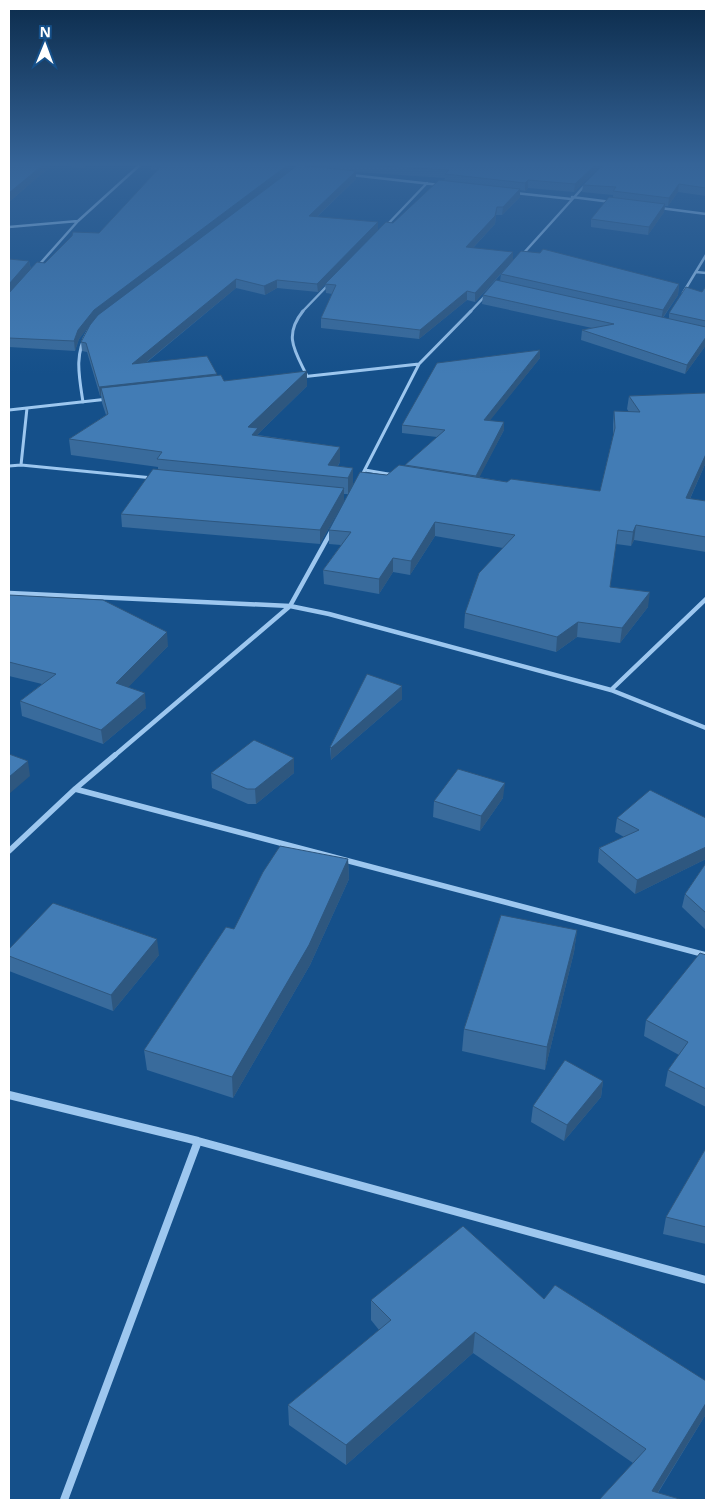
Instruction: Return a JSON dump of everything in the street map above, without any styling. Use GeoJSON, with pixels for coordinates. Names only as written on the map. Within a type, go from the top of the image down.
{"type":"FeatureCollection","features":[{"type":"Feature","properties":{"kind":"street"},"geometry":{"type":"LineString","coordinates":[[34,270],[67,233]]}},
{"type":"Feature","properties":{"kind":"street"},"geometry":{"type":"LineString","coordinates":[[520,257],[541,233]]}},
{"type":"Feature","properties":{"kind":"street"},"geometry":{"type":"LineString","coordinates":[[682,294],[706,255]]}},
{"type":"Feature","properties":{"kind":"street"},"geometry":{"type":"LineString","coordinates":[[696,272],[706,273]]}},
{"type":"Feature","properties":{"kind":"street"},"geometry":{"type":"LineString","coordinates":[[307,377],[291,337],[296,323],[306,307],[333,280]]}},
{"type":"Feature","properties":{"kind":"street"},"geometry":{"type":"LineString","coordinates":[[358,484],[420,364],[488,293]]}},
{"type":"Feature","properties":{"kind":"street"},"geometry":{"type":"LineString","coordinates":[[83,402],[77,365],[80,342],[90,328]]}},
{"type":"Feature","properties":{"kind":"street"},"geometry":{"type":"LineString","coordinates":[[297,378],[420,364]]}},
{"type":"Feature","properties":{"kind":"street"},"geometry":{"type":"LineString","coordinates":[[9,410],[112,398]]}},
{"type":"Feature","properties":{"kind":"street"},"geometry":{"type":"LineString","coordinates":[[21,465],[27,408]]}},
{"type":"Feature","properties":{"kind":"street"},"geometry":{"type":"LineString","coordinates":[[9,466],[21,465],[157,478]]}},
{"type":"Feature","properties":{"kind":"street"},"geometry":{"type":"LineString","coordinates":[[365,470],[403,476]]}},
{"type":"Feature","properties":{"kind":"street"},"geometry":{"type":"LineString","coordinates":[[9,851],[75,789],[290,606],[336,523]]}},
{"type":"Feature","properties":{"kind":"street"},"geometry":{"type":"LineString","coordinates":[[9,593],[290,606],[330,614],[611,690],[706,728]]}},
{"type":"Feature","properties":{"kind":"street"},"geometry":{"type":"LineString","coordinates":[[611,690],[706,599]]}},
{"type":"Feature","properties":{"kind":"street"},"geometry":{"type":"LineString","coordinates":[[75,789],[706,955]]}},
{"type":"Feature","properties":{"kind":"street"},"geometry":{"type":"LineString","coordinates":[[9,1095],[198,1141],[706,1280]]}},
{"type":"Feature","properties":{"kind":"street"},"geometry":{"type":"LineString","coordinates":[[64,1500],[198,1141]]}},
{"type":"Feature","properties":{"kind":"building"},"geometry":{"type":"Polygon","coordinates":[[[73,233],[196,233],[94,310],[78,330],[74,341],[9,338],[9,293],[37,262],[45,263],[73,233]]]}},
{"type":"Feature","properties":{"kind":"building"},"geometry":{"type":"Polygon","coordinates":[[[207,233],[367,233],[317,284],[277,280],[264,286],[236,279],[132,364],[207,356],[217,374],[99,387],[86,343],[81,342],[98,315],[207,233]]]}},
{"type":"Feature","properties":{"kind":"building"},"geometry":{"type":"Polygon","coordinates":[[[375,233],[479,233],[466,247],[513,252],[475,293],[467,291],[420,330],[321,318],[336,285],[325,284],[375,233]]]}},
{"type":"Feature","properties":{"kind":"building"},"geometry":{"type":"Polygon","coordinates":[[[543,249],[679,284],[663,310],[501,274],[521,251],[540,253],[543,249]]]}},
{"type":"Feature","properties":{"kind":"building"},"geometry":{"type":"Polygon","coordinates":[[[9,259],[29,261],[9,284],[9,259]]]}},
{"type":"Feature","properties":{"kind":"building"},"geometry":{"type":"Polygon","coordinates":[[[496,280],[706,327],[706,337],[687,365],[582,330],[614,324],[483,295],[496,280]]]}},
{"type":"Feature","properties":{"kind":"building"},"geometry":{"type":"Polygon","coordinates":[[[706,286],[706,321],[669,313],[686,287],[702,292],[706,286]]]}},
{"type":"Feature","properties":{"kind":"building"},"geometry":{"type":"Polygon","coordinates":[[[540,350],[484,420],[504,422],[476,476],[405,465],[445,430],[402,425],[437,363],[540,350]]]}},
{"type":"Feature","properties":{"kind":"building"},"geometry":{"type":"Polygon","coordinates":[[[307,371],[248,427],[258,428],[252,435],[340,447],[328,465],[353,468],[348,478],[157,459],[162,452],[69,439],[108,414],[101,388],[221,375],[224,381],[307,371]]]}},
{"type":"Feature","properties":{"kind":"building"},"geometry":{"type":"Polygon","coordinates":[[[706,393],[706,454],[686,498],[706,501],[706,537],[636,525],[633,532],[618,530],[610,587],[650,592],[622,628],[578,622],[557,637],[465,613],[479,573],[515,535],[435,522],[411,561],[393,558],[379,579],[323,570],[351,532],[329,530],[360,472],[387,475],[399,465],[507,482],[511,479],[600,491],[615,428],[614,411],[640,412],[629,396],[706,393]]]}},
{"type":"Feature","properties":{"kind":"building"},"geometry":{"type":"Polygon","coordinates":[[[153,469],[344,488],[320,530],[121,514],[153,469]]]}},
{"type":"Feature","properties":{"kind":"building"},"geometry":{"type":"Polygon","coordinates":[[[9,595],[103,600],[167,632],[116,683],[145,693],[101,730],[20,701],[56,674],[9,662],[9,595]]]}},
{"type":"Feature","properties":{"kind":"building"},"geometry":{"type":"Polygon","coordinates":[[[367,674],[402,686],[331,748],[330,747],[367,674]]]}},
{"type":"Feature","properties":{"kind":"building"},"geometry":{"type":"Polygon","coordinates":[[[254,740],[294,758],[255,789],[247,789],[211,773],[254,740]]]}},
{"type":"Feature","properties":{"kind":"building"},"geometry":{"type":"Polygon","coordinates":[[[9,754],[28,761],[9,777],[9,754]]]}},
{"type":"Feature","properties":{"kind":"building"},"geometry":{"type":"Polygon","coordinates":[[[458,769],[505,783],[481,816],[434,801],[458,769]]]}},
{"type":"Feature","properties":{"kind":"building"},"geometry":{"type":"Polygon","coordinates":[[[650,790],[706,818],[706,847],[637,880],[599,848],[639,830],[617,818],[650,790]]]}},
{"type":"Feature","properties":{"kind":"building"},"geometry":{"type":"Polygon","coordinates":[[[280,846],[348,859],[309,945],[232,1077],[144,1050],[226,927],[234,929],[263,872],[280,846]]]}},
{"type":"Feature","properties":{"kind":"building"},"geometry":{"type":"Polygon","coordinates":[[[706,863],[706,913],[685,894],[706,863]]]}},
{"type":"Feature","properties":{"kind":"building"},"geometry":{"type":"Polygon","coordinates":[[[53,903],[157,939],[111,995],[9,956],[9,949],[53,903]]]}},
{"type":"Feature","properties":{"kind":"building"},"geometry":{"type":"Polygon","coordinates":[[[501,915],[577,930],[547,1047],[464,1029],[501,915]]]}},
{"type":"Feature","properties":{"kind":"building"},"geometry":{"type":"Polygon","coordinates":[[[700,953],[706,955],[706,1089],[668,1070],[688,1042],[646,1020],[700,953]]]}},
{"type":"Feature","properties":{"kind":"building"},"geometry":{"type":"Polygon","coordinates":[[[565,1060],[603,1081],[567,1125],[533,1106],[565,1060]]]}},
{"type":"Feature","properties":{"kind":"building"},"geometry":{"type":"Polygon","coordinates":[[[706,1148],[706,1227],[666,1217],[706,1148]]]}},
{"type":"Feature","properties":{"kind":"building"},"geometry":{"type":"Polygon","coordinates":[[[463,1226],[544,1299],[555,1285],[706,1381],[706,1403],[652,1491],[683,1500],[599,1500],[646,1449],[475,1332],[346,1445],[288,1405],[391,1320],[371,1300],[463,1226]]]}}]}
